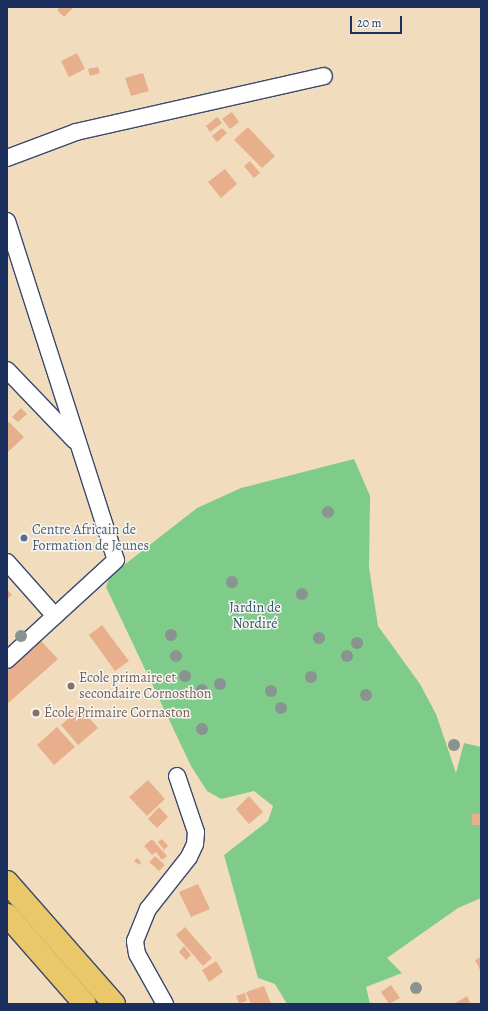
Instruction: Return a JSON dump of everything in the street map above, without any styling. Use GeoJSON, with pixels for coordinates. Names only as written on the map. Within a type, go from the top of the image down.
{"type":"FeatureCollection","features":[{"type":"Feature","properties":{"kind":"highway"},"geometry":{"type":"LineString","coordinates":[[7,882],[114,1004]]}},
{"type":"Feature","properties":{"kind":"highway"},"geometry":{"type":"LineString","coordinates":[[7,915],[85,1004]]}},
{"type":"Feature","properties":{"kind":"street"},"geometry":{"type":"LineString","coordinates":[[7,158],[76,132],[324,76]]}},
{"type":"Feature","properties":{"kind":"street"},"geometry":{"type":"LineString","coordinates":[[7,221],[116,560],[7,660]]}},
{"type":"Feature","properties":{"kind":"street"},"geometry":{"type":"LineString","coordinates":[[7,370],[78,444]]}},
{"type":"Feature","properties":{"kind":"street"},"geometry":{"type":"LineString","coordinates":[[7,562],[55,616]]}},
{"type":"Feature","properties":{"kind":"street"},"geometry":{"type":"LineString","coordinates":[[165,1004],[143,966],[135,941],[148,908],[189,857],[195,844],[196,832],[177,776]]}},
{"type":"Feature","properties":{"kind":"green space","name":"Jardin de Nordiré"},"geometry":{"type":"Polygon","coordinates":[[[354,459],[370,496],[369,567],[378,626],[420,684],[436,714],[456,773],[464,743],[481,747],[481,898],[458,908],[387,958],[402,973],[366,987],[370,1004],[287,1004],[275,984],[258,978],[224,855],[268,821],[273,806],[254,791],[221,799],[207,791],[191,766],[106,587],[110,576],[197,508],[241,488],[354,459]]]}},
{"type":"Feature","properties":{"kind":"building"},"geometry":{"type":"Polygon","coordinates":[[[60,7],[74,7],[64,17],[57,10],[60,7]]]}},
{"type":"Feature","properties":{"kind":"building"},"geometry":{"type":"Polygon","coordinates":[[[77,53],[85,69],[69,77],[61,61],[77,53]]]}},
{"type":"Feature","properties":{"kind":"building"},"geometry":{"type":"Polygon","coordinates":[[[98,67],[100,73],[90,76],[88,69],[98,67]]]}},
{"type":"Feature","properties":{"kind":"building"},"geometry":{"type":"Polygon","coordinates":[[[143,73],[149,91],[131,96],[125,78],[143,73]]]}},
{"type":"Feature","properties":{"kind":"building"},"geometry":{"type":"Polygon","coordinates":[[[232,112],[239,122],[230,129],[222,119],[232,112]]]}},
{"type":"Feature","properties":{"kind":"building"},"geometry":{"type":"Polygon","coordinates":[[[217,117],[222,123],[210,132],[206,126],[217,117]]]}},
{"type":"Feature","properties":{"kind":"building"},"geometry":{"type":"Polygon","coordinates":[[[248,127],[275,156],[262,168],[234,140],[248,127]]]}},
{"type":"Feature","properties":{"kind":"building"},"geometry":{"type":"Polygon","coordinates":[[[222,128],[227,133],[217,142],[212,136],[222,128]]]}},
{"type":"Feature","properties":{"kind":"building"},"geometry":{"type":"Polygon","coordinates":[[[250,161],[260,173],[254,178],[244,166],[250,161]]]}},
{"type":"Feature","properties":{"kind":"building"},"geometry":{"type":"Polygon","coordinates":[[[225,169],[237,184],[221,198],[208,182],[225,169]]]}},
{"type":"Feature","properties":{"kind":"building"},"geometry":{"type":"Polygon","coordinates":[[[21,408],[27,414],[18,422],[12,417],[21,408]]]}},
{"type":"Feature","properties":{"kind":"building"},"geometry":{"type":"Polygon","coordinates":[[[9,422],[24,437],[7,453],[7,424],[9,422]]]}},
{"type":"Feature","properties":{"kind":"building"},"geometry":{"type":"Polygon","coordinates":[[[7,589],[12,595],[7,599],[7,589]]]}},
{"type":"Feature","properties":{"kind":"building"},"geometry":{"type":"Polygon","coordinates":[[[102,625],[129,661],[115,671],[89,635],[102,625]]]}},
{"type":"Feature","properties":{"kind":"building"},"geometry":{"type":"Polygon","coordinates":[[[41,641],[58,659],[7,704],[7,671],[41,641]]]}},
{"type":"Feature","properties":{"kind":"building"},"geometry":{"type":"Polygon","coordinates":[[[80,708],[98,728],[78,745],[61,725],[80,708]]]}},
{"type":"Feature","properties":{"kind":"building"},"geometry":{"type":"Polygon","coordinates":[[[57,727],[75,747],[54,765],[37,745],[57,727]]]}},
{"type":"Feature","properties":{"kind":"building"},"geometry":{"type":"Polygon","coordinates":[[[148,780],[165,799],[147,816],[129,797],[148,780]]]}},
{"type":"Feature","properties":{"kind":"building"},"geometry":{"type":"Polygon","coordinates":[[[249,796],[263,812],[249,824],[236,809],[249,796]]]}},
{"type":"Feature","properties":{"kind":"building"},"geometry":{"type":"Polygon","coordinates":[[[159,807],[168,817],[157,828],[148,819],[159,807]]]}},
{"type":"Feature","properties":{"kind":"building"},"geometry":{"type":"Polygon","coordinates":[[[472,814],[481,814],[481,825],[472,825],[472,814]]]}},
{"type":"Feature","properties":{"kind":"building"},"geometry":{"type":"Polygon","coordinates":[[[152,839],[167,856],[162,860],[156,852],[152,855],[144,846],[152,839]]]}},
{"type":"Feature","properties":{"kind":"building"},"geometry":{"type":"Polygon","coordinates":[[[162,839],[168,846],[164,850],[158,842],[162,839]]]}},
{"type":"Feature","properties":{"kind":"building"},"geometry":{"type":"Polygon","coordinates":[[[155,856],[165,865],[159,871],[149,862],[155,856]]]}},
{"type":"Feature","properties":{"kind":"building"},"geometry":{"type":"Polygon","coordinates":[[[137,858],[141,862],[139,865],[134,861],[137,858]]]}},
{"type":"Feature","properties":{"kind":"building"},"geometry":{"type":"Polygon","coordinates":[[[198,884],[210,909],[191,917],[179,892],[198,884]]]}},
{"type":"Feature","properties":{"kind":"building"},"geometry":{"type":"Polygon","coordinates":[[[185,927],[212,958],[203,966],[176,935],[185,927]]]}},
{"type":"Feature","properties":{"kind":"building"},"geometry":{"type":"Polygon","coordinates":[[[184,946],[191,955],[186,960],[179,952],[184,946]]]}},
{"type":"Feature","properties":{"kind":"building"},"geometry":{"type":"Polygon","coordinates":[[[481,957],[481,972],[475,960],[481,957]]]}},
{"type":"Feature","properties":{"kind":"building"},"geometry":{"type":"Polygon","coordinates":[[[216,961],[223,972],[209,982],[202,970],[216,961]]]}},
{"type":"Feature","properties":{"kind":"building"},"geometry":{"type":"Polygon","coordinates":[[[391,985],[400,998],[389,1004],[381,992],[391,985]]]}},
{"type":"Feature","properties":{"kind":"building"},"geometry":{"type":"Polygon","coordinates":[[[264,986],[271,1004],[251,1004],[246,992],[264,986]]]}},
{"type":"Feature","properties":{"kind":"building"},"geometry":{"type":"Polygon","coordinates":[[[245,993],[247,1001],[239,1003],[236,996],[245,993]]]}},
{"type":"Feature","properties":{"kind":"building"},"geometry":{"type":"Polygon","coordinates":[[[467,996],[471,1004],[454,1004],[467,996]]]}},
{"type":"Feature","properties":{"kind":"place","name":"Centre Africain de Formation de Jeunes"},"geometry":{"type":"Point","coordinates":[24,538]}},
{"type":"Feature","properties":{"kind":"place","name":"Ecole primaire et secondaire Cornosthon"},"geometry":{"type":"Point","coordinates":[71,686]}},
{"type":"Feature","properties":{"kind":"place","name":"École Primaire Cornaston"},"geometry":{"type":"Point","coordinates":[36,713]}}]}
